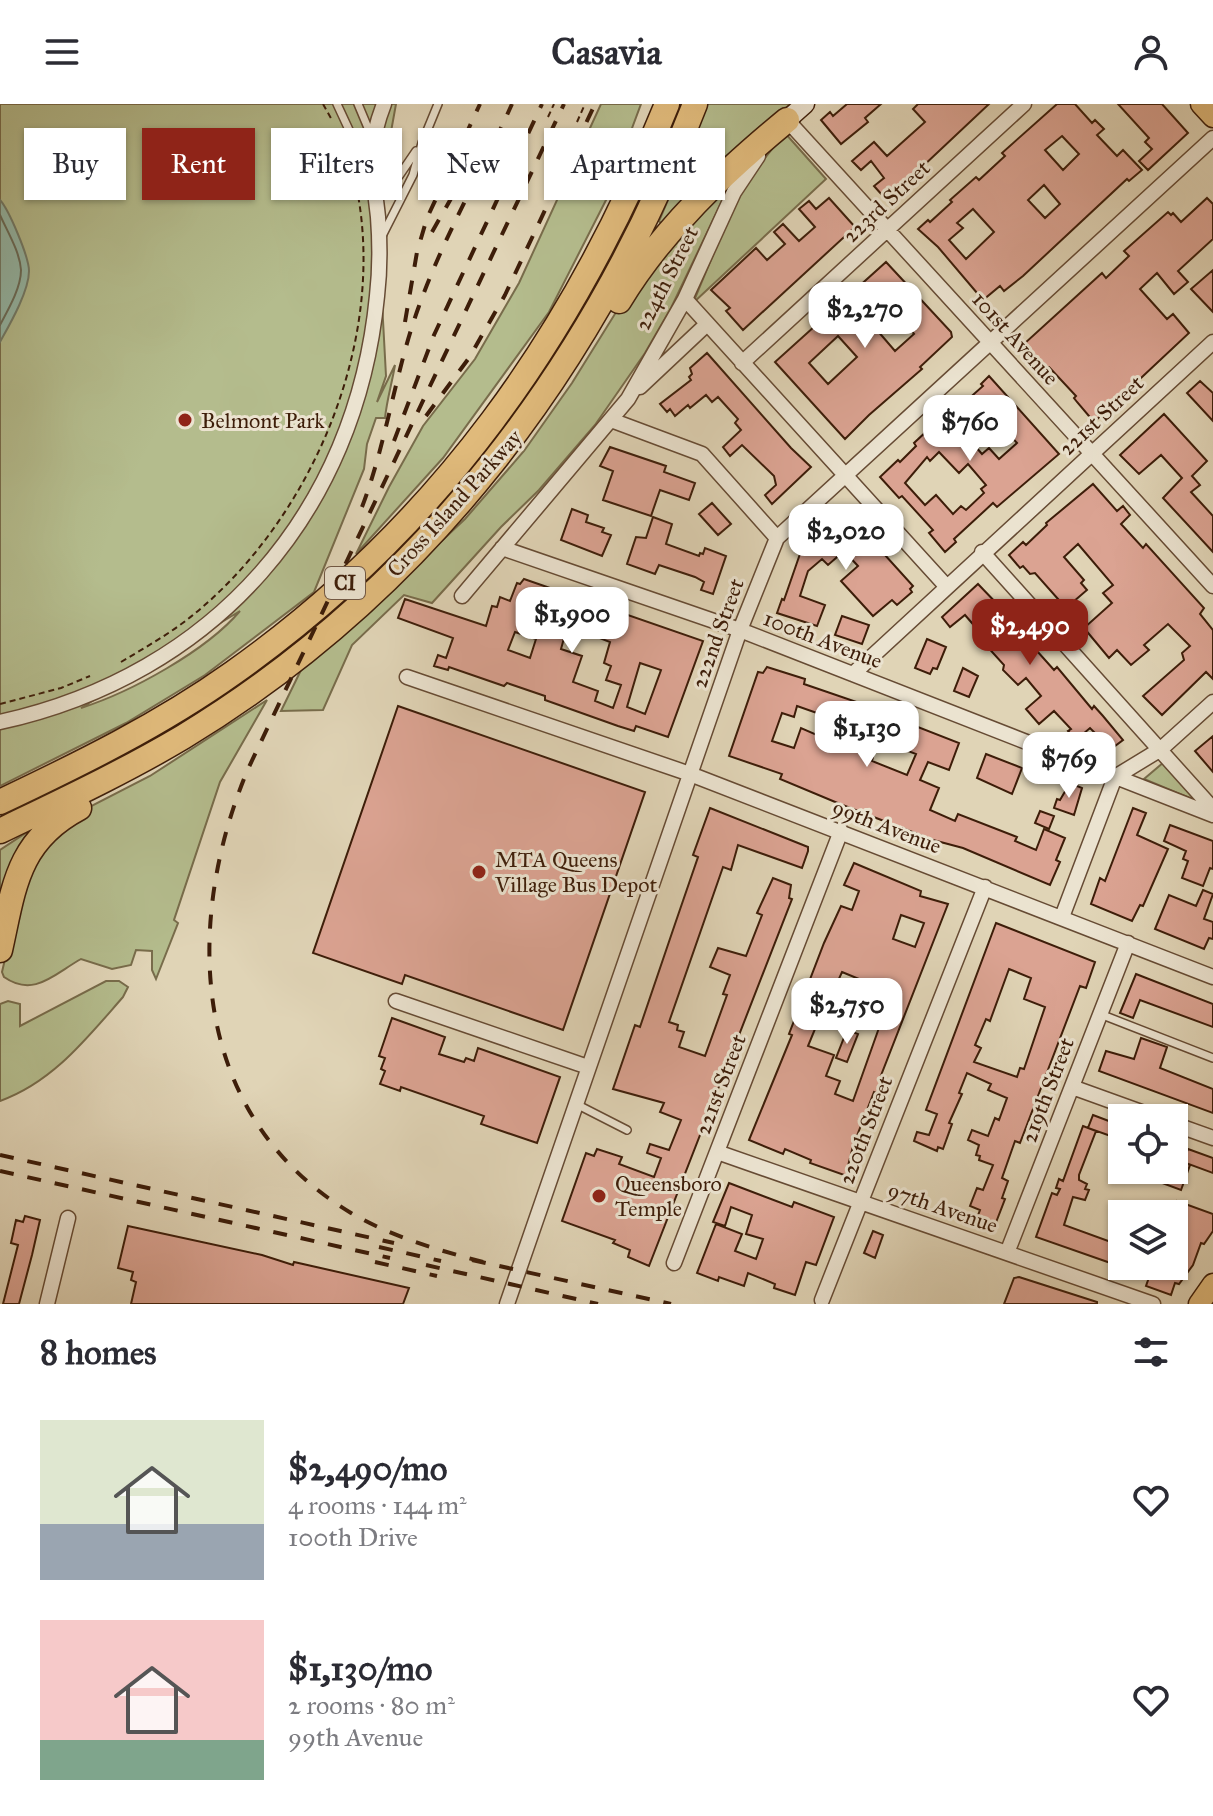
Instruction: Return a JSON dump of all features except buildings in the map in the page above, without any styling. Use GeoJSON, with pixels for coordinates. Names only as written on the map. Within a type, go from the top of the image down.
{"type":"FeatureCollection","features":[{"type":"Feature","properties":{"kind":"highway"},"geometry":{"type":"LineString","coordinates":[[618,217],[655,104]]}},
{"type":"Feature","properties":{"kind":"highway","name":"Cross Island Parkway"},"geometry":{"type":"LineString","coordinates":[[0,802],[112,747],[193,700],[269,646],[354,575],[442,485],[505,406],[571,306],[618,217],[667,104]]}},
{"type":"Feature","properties":{"kind":"highway","name":"Cross Island Parkway"},"geometry":{"type":"LineString","coordinates":[[0,831],[152,755],[280,672],[358,606],[450,515],[523,426],[566,363],[612,284],[657,194],[695,104]]}},
{"type":"Feature","properties":{"kind":"highway"},"geometry":{"type":"LineString","coordinates":[[523,426],[580,365],[628,287],[670,232],[742,158],[796,112]]}},
{"type":"Feature","properties":{"kind":"highway"},"geometry":{"type":"LineString","coordinates":[[0,950],[18,873],[32,845],[58,821],[152,755]]}},
{"type":"Feature","properties":{"kind":"main road"},"geometry":{"type":"LineString","coordinates":[[1201,104],[1213,117]]}},
{"type":"Feature","properties":{"kind":"street"},"geometry":{"type":"LineString","coordinates":[[377,128],[384,104]]}},
{"type":"Feature","properties":{"kind":"street","name":"223rd Street"},"geometry":{"type":"LineString","coordinates":[[742,363],[1024,104]]}},
{"type":"Feature","properties":{"kind":"street","name":"101st Avenue"},"geometry":{"type":"LineString","coordinates":[[796,112],[887,229],[1213,586]]}},
{"type":"Feature","properties":{"kind":"street","name":"224th Street"},"geometry":{"type":"LineString","coordinates":[[628,399],[685,299],[742,179],[751,164],[796,112]]}},
{"type":"Feature","properties":{"kind":"street","name":"222nd Street"},"geometry":{"type":"LineString","coordinates":[[507,1304],[740,630],[777,538],[1213,138]]}},
{"type":"Feature","properties":{"kind":"street"},"geometry":{"type":"LineString","coordinates":[[0,722],[69,704],[112,686],[152,663],[192,637],[219,614],[278,552],[317,495],[344,438],[357,401],[375,316],[379,243],[375,200]]}},
{"type":"Feature","properties":{"kind":"street"},"geometry":{"type":"LineString","coordinates":[[685,299],[947,587],[853,674]]}},
{"type":"Feature","properties":{"kind":"street","name":"224th Street"},"geometry":{"type":"LineString","coordinates":[[462,596],[628,399],[707,324]]}},
{"type":"Feature","properties":{"kind":"street","name":"221st Street"},"geometry":{"type":"LineString","coordinates":[[947,587],[1213,342]]}},
{"type":"Feature","properties":{"kind":"street"},"geometry":{"type":"LineString","coordinates":[[1201,352],[1213,365]]}},
{"type":"Feature","properties":{"kind":"street"},"geometry":{"type":"LineString","coordinates":[[611,420],[702,454],[777,538]]}},
{"type":"Feature","properties":{"kind":"street","name":"100th Avenue"},"geometry":{"type":"LineString","coordinates":[[502,548],[740,630],[1115,777],[1213,812]]}},
{"type":"Feature","properties":{"kind":"street"},"geometry":{"type":"LineString","coordinates":[[982,552],[1161,749],[1213,812]]}},
{"type":"Feature","properties":{"kind":"street","name":"99th Avenue"},"geometry":{"type":"LineString","coordinates":[[407,677],[690,774],[1213,977]]}},
{"type":"Feature","properties":{"kind":"street"},"geometry":{"type":"LineString","coordinates":[[1062,917],[1115,777],[1161,749],[1213,702]]}},
{"type":"Feature","properties":{"kind":"street","name":"221st Street"},"geometry":{"type":"LineString","coordinates":[[674,1263],[841,831]]}},
{"type":"Feature","properties":{"kind":"street","name":"220th Street"},"geometry":{"type":"LineString","coordinates":[[822,1300],[985,887]]}},
{"type":"Feature","properties":{"kind":"street","name":"219th Street"},"geometry":{"type":"LineString","coordinates":[[1007,1253],[1128,943]]}},
{"type":"Feature","properties":{"kind":"street"},"geometry":{"type":"LineString","coordinates":[[396,1001],[588,1067]]}},
{"type":"Feature","properties":{"kind":"street"},"geometry":{"type":"LineString","coordinates":[[1072,1087],[1119,1104]]}},
{"type":"Feature","properties":{"kind":"street"},"geometry":{"type":"LineString","coordinates":[[1188,1129],[1213,1138]]}},
{"type":"Feature","properties":{"kind":"street","name":"97th Avenue"},"geometry":{"type":"LineString","coordinates":[[717,1152],[1153,1304]]}},
{"type":"Feature","properties":{"kind":"street"},"geometry":{"type":"LineString","coordinates":[[47,1304],[68,1218]]}},
{"type":"Feature","properties":{"kind":"lane"},"geometry":{"type":"LineString","coordinates":[[337,104],[347,128]]}},
{"type":"Feature","properties":{"kind":"lane"},"geometry":{"type":"LineString","coordinates":[[358,104],[368,128]]}},
{"type":"Feature","properties":{"kind":"lane"},"geometry":{"type":"LineString","coordinates":[[428,128],[438,104]]}},
{"type":"Feature","properties":{"kind":"lane"},"geometry":{"type":"LineString","coordinates":[[402,172],[418,149]]}},
{"type":"Feature","properties":{"kind":"lane"},"geometry":{"type":"LineString","coordinates":[[379,243],[413,175],[418,157]]}},
{"type":"Feature","properties":{"kind":"lane"},"geometry":{"type":"LineString","coordinates":[[1100,1014],[1213,1058]]}},
{"type":"Feature","properties":{"kind":"lane"},"geometry":{"type":"LineString","coordinates":[[576,1104],[627,1130]]}},
{"type":"Feature","properties":{"kind":"path"},"geometry":{"type":"LineString","coordinates":[[323,104],[334,124]]}},
{"type":"Feature","properties":{"kind":"path"},"geometry":{"type":"LineString","coordinates":[[548,117],[554,104]]}},
{"type":"Feature","properties":{"kind":"path"},"geometry":{"type":"LineString","coordinates":[[577,122],[585,104]]}},
{"type":"Feature","properties":{"kind":"path"},"geometry":{"type":"LineString","coordinates":[[119,663],[194,614],[244,566],[280,522],[310,471],[325,439],[347,374],[361,283],[358,200]]}},
{"type":"Feature","properties":{"kind":"path"},"geometry":{"type":"LineString","coordinates":[[0,704],[61,688],[95,674]]}},
{"type":"Feature","properties":{"kind":"shaded area","name":"Belmont Park"},"geometry":{"type":"Polygon","coordinates":[[[0,104],[396,104],[392,128],[271,128],[271,200],[379,200],[386,376],[377,402],[395,365],[385,418],[376,418],[367,444],[364,469],[314,592],[205,675],[126,723],[0,786],[0,104]],[[240,611],[81,708],[144,681],[208,641],[240,611]]]}},
{"type":"Feature","properties":{"kind":"shaded area"},"geometry":{"type":"Polygon","coordinates":[[[601,104],[641,104],[632,128],[590,128],[601,104]]]}},
{"type":"Feature","properties":{"kind":"shaded area"},"geometry":{"type":"Polygon","coordinates":[[[706,104],[790,104],[725,167],[725,128],[697,128],[706,104]]]}},
{"type":"Feature","properties":{"kind":"shaded area"},"geometry":{"type":"Polygon","coordinates":[[[785,133],[826,179],[693,303],[734,204],[785,133]]]}},
{"type":"Feature","properties":{"kind":"shaded area"},"geometry":{"type":"Polygon","coordinates":[[[736,172],[725,195],[725,185],[736,172]]]}},
{"type":"Feature","properties":{"kind":"shaded area"},"geometry":{"type":"Polygon","coordinates":[[[557,200],[606,200],[549,312],[443,458],[356,554],[423,426],[475,359],[519,283],[557,200]]]}},
{"type":"Feature","properties":{"kind":"shaded area"},"geometry":{"type":"Polygon","coordinates":[[[668,200],[692,200],[664,227],[659,221],[668,200]]]}},
{"type":"Feature","properties":{"kind":"shaded area"},"geometry":{"type":"Polygon","coordinates":[[[711,200],[723,200],[671,308],[645,353],[595,425],[539,490],[432,603],[404,595],[352,645],[323,710],[281,711],[303,666],[348,629],[465,519],[524,451],[572,383],[623,301],[711,200]]]}},
{"type":"Feature","properties":{"kind":"shaded area"},"geometry":{"type":"Polygon","coordinates":[[[267,700],[220,782],[174,920],[178,923],[156,979],[152,970],[152,951],[136,950],[131,965],[112,969],[81,959],[44,982],[25,985],[4,977],[2,972],[27,865],[66,819],[150,776],[267,700]]]}},
{"type":"Feature","properties":{"kind":"shaded area"},"geometry":{"type":"Polygon","coordinates":[[[1164,762],[1199,802],[1144,779],[1164,762]]]}},
{"type":"Feature","properties":{"kind":"shaded area"},"geometry":{"type":"Polygon","coordinates":[[[41,823],[0,917],[0,850],[41,823]]]}},
{"type":"Feature","properties":{"kind":"shaded area"},"geometry":{"type":"Polygon","coordinates":[[[106,981],[119,981],[128,987],[96,1028],[53,1071],[0,1101],[0,1004],[8,1001],[20,1004],[20,1026],[106,981]]]}},
{"type":"Feature","properties":{"kind":"water"},"geometry":{"type":"Polygon","coordinates":[[[0,200],[18,234],[29,271],[22,298],[0,342],[0,200]]]}},
{"type":"Feature","properties":{"kind":"railway"},"geometry":{"type":"LineString","coordinates":[[405,322],[417,252],[427,218],[480,104]]}},
{"type":"Feature","properties":{"kind":"railway"},"geometry":{"type":"LineString","coordinates":[[362,507],[419,306],[512,104]]}},
{"type":"Feature","properties":{"kind":"railway"},"geometry":{"type":"LineString","coordinates":[[394,441],[434,335],[542,104]]}},
{"type":"Feature","properties":{"kind":"railway"},"geometry":{"type":"LineString","coordinates":[[483,1262],[416,1242],[367,1222],[298,1173],[258,1125],[231,1072],[215,1014],[209,953],[214,891],[227,829],[248,769],[564,104]]}},
{"type":"Feature","properties":{"kind":"railway"},"geometry":{"type":"LineString","coordinates":[[426,416],[469,358],[505,295],[595,104]]}},
{"type":"Feature","properties":{"kind":"railway"},"geometry":{"type":"LineString","coordinates":[[432,232],[450,200]]}},
{"type":"Feature","properties":{"kind":"railway"},"geometry":{"type":"LineString","coordinates":[[0,1155],[394,1243]]}},
{"type":"Feature","properties":{"kind":"railway"},"geometry":{"type":"LineString","coordinates":[[0,1171],[390,1258]]}},
{"type":"Feature","properties":{"kind":"railway"},"geometry":{"type":"LineString","coordinates":[[379,1247],[441,1261]]}},
{"type":"Feature","properties":{"kind":"railway"},"geometry":{"type":"LineString","coordinates":[[472,1260],[671,1304]]}},
{"type":"Feature","properties":{"kind":"railway"},"geometry":{"type":"LineString","coordinates":[[375,1262],[437,1276]]}},
{"type":"Feature","properties":{"kind":"railway"},"geometry":{"type":"LineString","coordinates":[[426,1265],[598,1304]]}},
{"type":"Feature","properties":{"kind":"place","name":"Belmont Park"},"geometry":{"type":"Point","coordinates":[185,420]}},
{"type":"Feature","properties":{"kind":"place","name":"MTA Queens Village Bus Depot"},"geometry":{"type":"Point","coordinates":[479,872]}},
{"type":"Feature","properties":{"kind":"place","name":"Queensboro Temple"},"geometry":{"type":"Point","coordinates":[599,1196]}}]}
